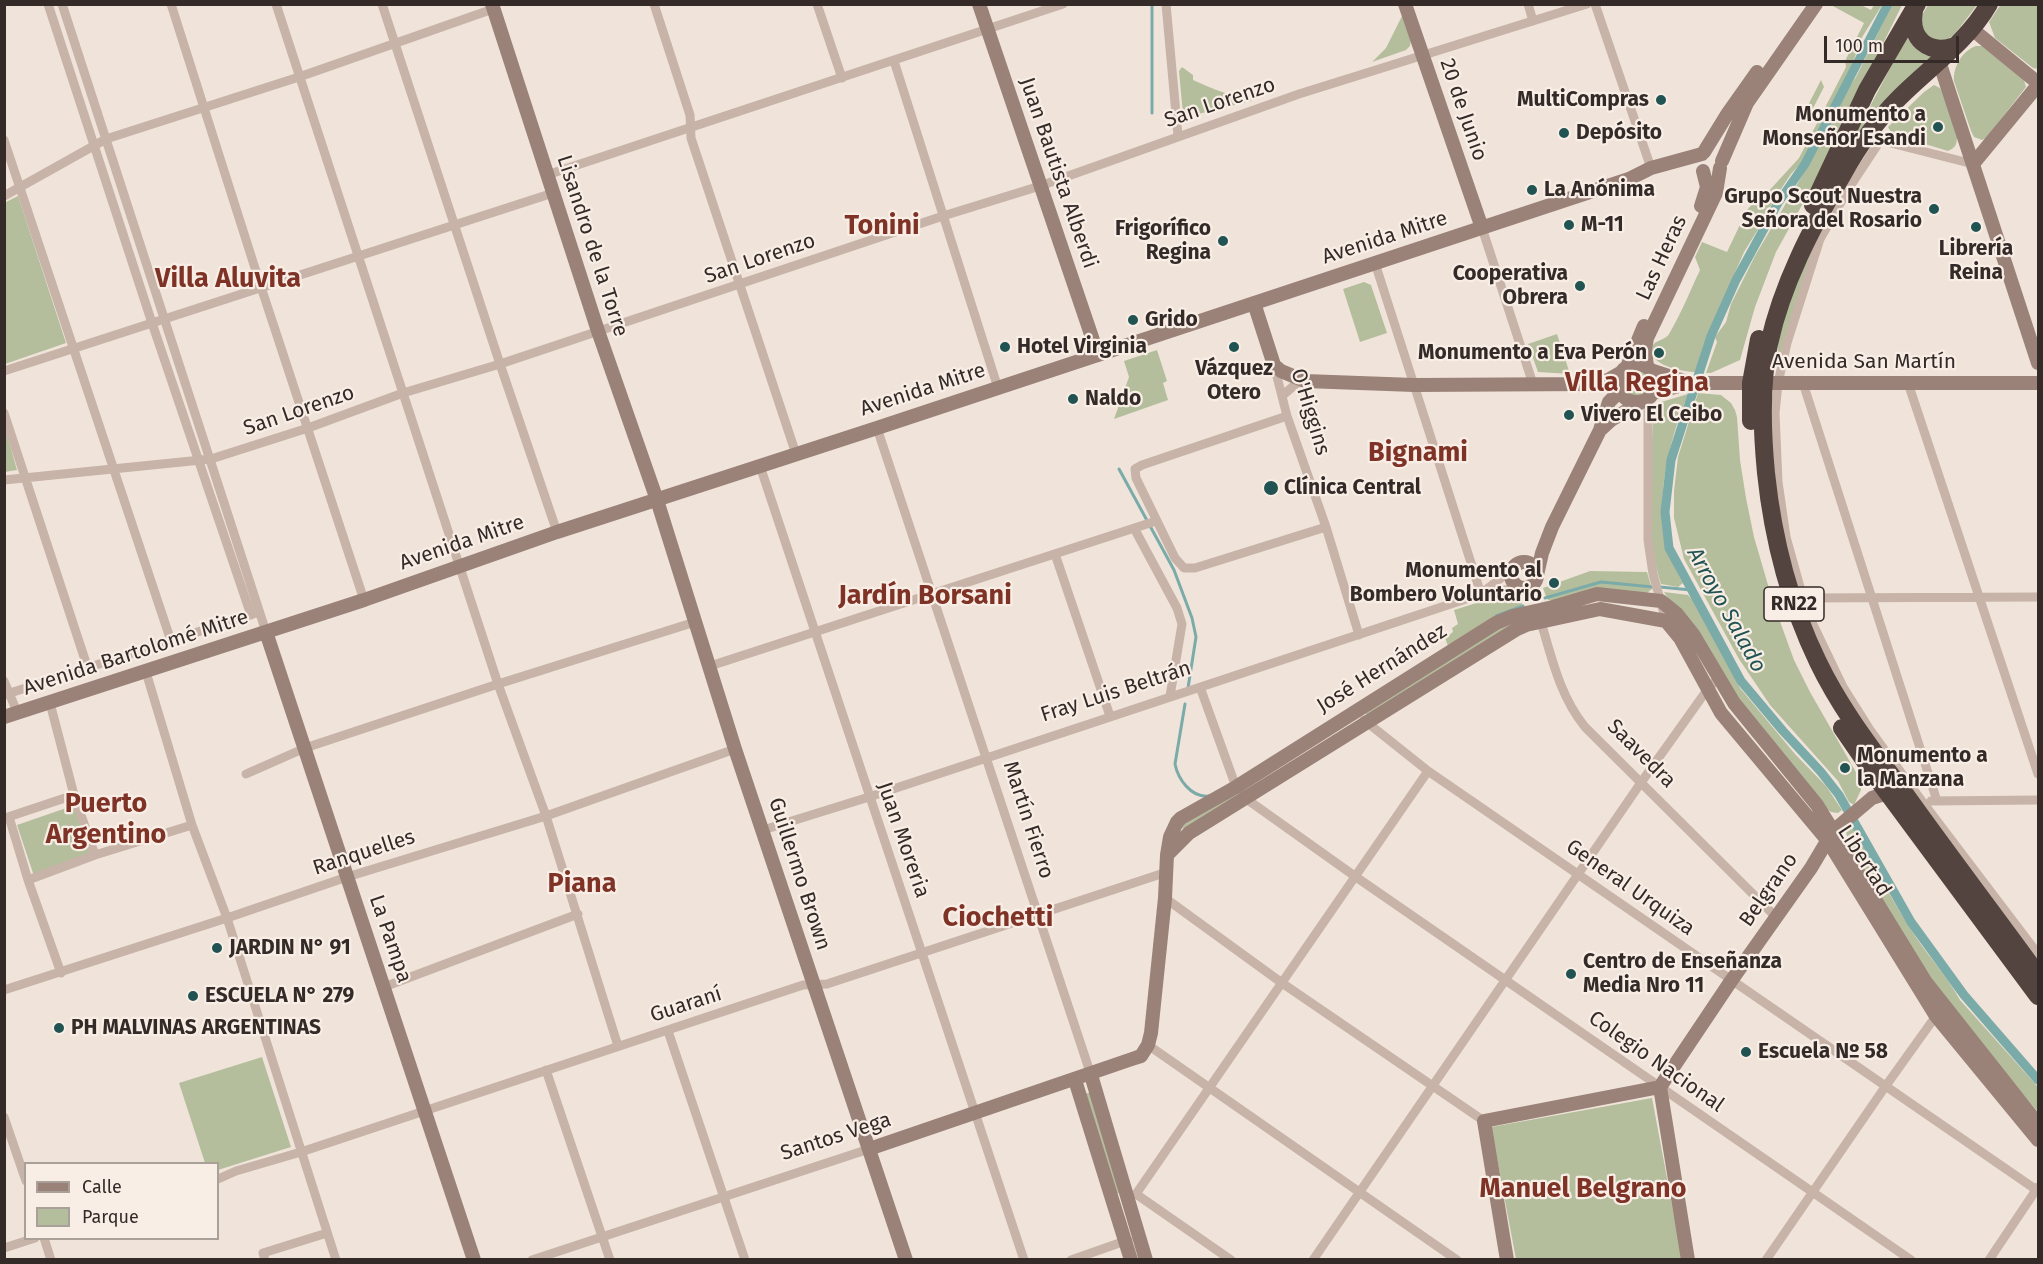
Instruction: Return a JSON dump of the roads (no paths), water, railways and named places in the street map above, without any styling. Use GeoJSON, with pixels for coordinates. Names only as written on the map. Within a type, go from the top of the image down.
{"type":"FeatureCollection","features":[{"type":"Feature","properties":{"kind":"highway","name":"RN22"},"geometry":{"type":"LineString","coordinates":[[1989,6],[1972,29],[1900,97],[1874,139],[1830,197],[1792,276],[1770,342],[1764,383],[1763,436],[1770,507],[1780,560],[1808,640],[1831,687],[1857,729],[1913,798],[2038,975]]}},
{"type":"Feature","properties":{"kind":"highway","name":"RN22"},"geometry":{"type":"LineString","coordinates":[[1915,8],[1913,25],[1923,43],[1936,49],[1955,46]]}},
{"type":"Feature","properties":{"kind":"highway","name":"RN22"},"geometry":{"type":"LineString","coordinates":[[1915,8],[1867,90],[1780,274],[1762,323],[1753,364],[1764,383],[1751,422],[1756,490],[1767,552],[1780,600],[1807,665],[1827,704],[1862,759],[2038,996]]}},
{"type":"Feature","properties":{"kind":"street"},"geometry":{"type":"LineString","coordinates":[[48,4],[198,461],[256,613],[266,633]]}},
{"type":"Feature","properties":{"kind":"street"},"geometry":{"type":"LineString","coordinates":[[62,4],[211,459],[256,613]]}},
{"type":"Feature","properties":{"kind":"street"},"geometry":{"type":"LineString","coordinates":[[171,4],[364,600]]}},
{"type":"Feature","properties":{"kind":"street"},"geometry":{"type":"LineString","coordinates":[[276,4],[498,684],[546,816],[618,1046]]}},
{"type":"Feature","properties":{"kind":"street"},"geometry":{"type":"LineString","coordinates":[[382,4],[557,532]]}},
{"type":"Feature","properties":{"kind":"street"},"geometry":{"type":"LineString","coordinates":[[654,4],[690,115],[691,138],[796,454]]}},
{"type":"Feature","properties":{"kind":"street"},"geometry":{"type":"LineString","coordinates":[[817,4],[842,78]]}},
{"type":"Feature","properties":{"kind":"street","name":"Juan Bautista Alberdi"},"geometry":{"type":"LineString","coordinates":[[978,4],[1098,355]]}},
{"type":"Feature","properties":{"kind":"street"},"geometry":{"type":"LineString","coordinates":[[546,176],[1063,4]]}},
{"type":"Feature","properties":{"kind":"street"},"geometry":{"type":"LineString","coordinates":[[1166,4],[1178,136]]}},
{"type":"Feature","properties":{"kind":"street","name":"20 de Junio"},"geometry":{"type":"LineString","coordinates":[[1405,4],[1482,228]]}},
{"type":"Feature","properties":{"kind":"street"},"geometry":{"type":"LineString","coordinates":[[1528,4],[1533,21]]}},
{"type":"Feature","properties":{"kind":"street","name":"San Lorenzo"},"geometry":{"type":"LineString","coordinates":[[4,480],[211,459],[308,428],[403,393],[500,364],[943,216],[1040,186],[1178,136],[1422,55],[1587,4]]}},
{"type":"Feature","properties":{"kind":"street"},"geometry":{"type":"LineString","coordinates":[[1595,4],[1651,168]]}},
{"type":"Feature","properties":{"kind":"street"},"geometry":{"type":"LineString","coordinates":[[1702,161],[1728,113],[1806,4]]}},
{"type":"Feature","properties":{"kind":"street","name":"Las Heras"},"geometry":{"type":"LineString","coordinates":[[1649,369],[1645,349],[1647,338],[1716,194],[1721,164],[1747,103],[1815,4]]}},
{"type":"Feature","properties":{"kind":"street"},"geometry":{"type":"LineString","coordinates":[[4,196],[106,140],[299,77],[493,7]]}},
{"type":"Feature","properties":{"kind":"street","name":"Lisandro de la Torre"},"geometry":{"type":"LineString","coordinates":[[493,7],[546,176],[657,500]]}},
{"type":"Feature","properties":{"kind":"street"},"geometry":{"type":"LineString","coordinates":[[1972,29],[2038,84],[1973,164]]}},
{"type":"Feature","properties":{"kind":"street"},"geometry":{"type":"LineString","coordinates":[[894,61],[998,388]]}},
{"type":"Feature","properties":{"kind":"street"},"geometry":{"type":"LineString","coordinates":[[1939,61],[2038,363]]}},
{"type":"Feature","properties":{"kind":"street"},"geometry":{"type":"LineString","coordinates":[[1874,139],[1973,164]]}},
{"type":"Feature","properties":{"kind":"street"},"geometry":{"type":"LineString","coordinates":[[4,140],[171,641]]}},
{"type":"Feature","properties":{"kind":"street"},"geometry":{"type":"LineString","coordinates":[[1715,151],[1721,164],[1714,173],[1702,161],[1715,151]]}},
{"type":"Feature","properties":{"kind":"street","name":"Avenida Mitre"},"geometry":{"type":"LineString","coordinates":[[266,633],[557,532],[1629,179],[1651,168],[1702,161]]}},
{"type":"Feature","properties":{"kind":"street","name":"Avenida Mitre"},"geometry":{"type":"LineString","coordinates":[[1629,179],[1653,176],[1702,161]]}},
{"type":"Feature","properties":{"kind":"street","name":"Las Heras"},"geometry":{"type":"LineString","coordinates":[[1624,370],[1705,197],[1707,187],[1702,161]]}},
{"type":"Feature","properties":{"kind":"street"},"geometry":{"type":"LineString","coordinates":[[4,371],[553,193]]}},
{"type":"Feature","properties":{"kind":"street"},"geometry":{"type":"LineString","coordinates":[[1482,228],[1533,384]]}},
{"type":"Feature","properties":{"kind":"street"},"geometry":{"type":"LineString","coordinates":[[1376,263],[1481,594]]}},
{"type":"Feature","properties":{"kind":"street","name":"O'Higgins"},"geometry":{"type":"LineString","coordinates":[[1254,303],[1274,365],[1287,416],[1326,527],[1359,635]]}},
{"type":"Feature","properties":{"kind":"street"},"geometry":{"type":"LineString","coordinates":[[1282,396],[1297,383],[1305,381],[1414,385],[1590,384],[1608,380],[1624,370],[1637,364],[1649,369],[1656,381],[1648,397],[1629,400],[1619,391],[1618,383],[1624,370]]}},
{"type":"Feature","properties":{"kind":"street"},"geometry":{"type":"LineString","coordinates":[[1274,365],[1281,371],[1305,381]]}},
{"type":"Feature","properties":{"kind":"street","name":"Avenida San Martín"},"geometry":{"type":"LineString","coordinates":[[1649,369],[1690,383],[1706,384],[2038,383]]}},
{"type":"Feature","properties":{"kind":"street","name":"Avenida San Martín"},"geometry":{"type":"LineString","coordinates":[[1648,397],[1690,383]]}},
{"type":"Feature","properties":{"kind":"street"},"geometry":{"type":"LineString","coordinates":[[1764,383],[1775,428],[1778,482],[1786,537],[1802,598],[1826,656],[1913,798],[2038,954]]}},
{"type":"Feature","properties":{"kind":"street"},"geometry":{"type":"LineString","coordinates":[[1803,383],[1937,801]]}},
{"type":"Feature","properties":{"kind":"street"},"geometry":{"type":"LineString","coordinates":[[1908,383],[2038,774]]}},
{"type":"Feature","properties":{"kind":"street"},"geometry":{"type":"LineString","coordinates":[[1590,384],[1609,392],[1619,391]]}},
{"type":"Feature","properties":{"kind":"street","name":"Fray Luis Beltrán"},"geometry":{"type":"LineString","coordinates":[[763,830],[1481,594],[1530,583],[1552,527],[1600,430],[1609,402],[1619,391]]}},
{"type":"Feature","properties":{"kind":"street","name":"Fray Luis Beltrán"},"geometry":{"type":"LineString","coordinates":[[1600,430],[1611,420],[1648,397]]}},
{"type":"Feature","properties":{"kind":"street","name":"Libertad"},"geometry":{"type":"LineString","coordinates":[[1648,397],[1647,530],[1650,562],[1666,621],[1680,638],[1721,713],[1830,836],[1925,981],[1939,1011],[2038,1140]]}},
{"type":"Feature","properties":{"kind":"street"},"geometry":{"type":"LineString","coordinates":[[4,412],[88,669]]}},
{"type":"Feature","properties":{"kind":"street"},"geometry":{"type":"LineString","coordinates":[[1287,416],[1142,465],[1135,469],[1136,478],[1175,558],[1184,568],[1195,568],[1326,527]]}},
{"type":"Feature","properties":{"kind":"street","name":"Martín Fierro"},"geometry":{"type":"LineString","coordinates":[[877,428],[1132,1196],[1131,1260]]}},
{"type":"Feature","properties":{"kind":"street","name":"Juan Moreria"},"geometry":{"type":"LineString","coordinates":[[760,466],[1024,1260]]}},
{"type":"Feature","properties":{"kind":"street","name":"Guillermo Brown"},"geometry":{"type":"LineString","coordinates":[[657,500],[735,749],[906,1260]]}},
{"type":"Feature","properties":{"kind":"street"},"geometry":{"type":"LineString","coordinates":[[710,666],[1156,521]]}},
{"type":"Feature","properties":{"kind":"street"},"geometry":{"type":"LineString","coordinates":[[1137,527],[1177,608],[1182,624],[1170,696]]}},
{"type":"Feature","properties":{"kind":"street","name":"Fray Luis Beltrán"},"geometry":{"type":"LineString","coordinates":[[1481,594],[1516,565],[1552,527]]}},
{"type":"Feature","properties":{"kind":"street"},"geometry":{"type":"LineString","coordinates":[[1054,554],[1110,716]]}},
{"type":"Feature","properties":{"kind":"street"},"geometry":{"type":"LineString","coordinates":[[1516,565],[1525,562],[1536,569],[1530,583]]}},
{"type":"Feature","properties":{"kind":"street","name":"Saavedra"},"geometry":{"type":"LineString","coordinates":[[1516,565],[1512,574],[1513,580],[1517,585],[1530,583],[1563,693],[1572,711],[1584,727],[1640,784],[1776,917]]}},
{"type":"Feature","properties":{"kind":"street","name":"José Hernández"},"geometry":{"type":"LineString","coordinates":[[1167,855],[1189,832],[1539,616],[1597,594],[1659,597]]}},
{"type":"Feature","properties":{"kind":"street","name":"Libertad"},"geometry":{"type":"LineString","coordinates":[[1659,597],[1688,626],[1734,703],[1817,805],[1830,836]]}},
{"type":"Feature","properties":{"kind":"street"},"geometry":{"type":"LineString","coordinates":[[1802,598],[2038,597]]}},
{"type":"Feature","properties":{"kind":"street","name":"José Hernández"},"geometry":{"type":"LineString","coordinates":[[1148,1046],[1165,898],[1167,855],[1170,837],[1182,818],[1236,787],[1496,623],[1513,616],[1539,616],[1600,609],[1666,621]]}},
{"type":"Feature","properties":{"kind":"street"},"geometry":{"type":"LineString","coordinates":[[8,694],[256,613]]}},
{"type":"Feature","properties":{"kind":"street"},"geometry":{"type":"LineString","coordinates":[[246,774],[305,748],[695,622]]}},
{"type":"Feature","properties":{"kind":"street","name":"Avenida Bartolomé Mitre"},"geometry":{"type":"LineString","coordinates":[[11,715],[266,633]]}},
{"type":"Feature","properties":{"kind":"street","name":"La Pampa"},"geometry":{"type":"LineString","coordinates":[[266,633],[474,1260]]}},
{"type":"Feature","properties":{"kind":"street"},"geometry":{"type":"LineString","coordinates":[[146,672],[192,825],[227,918],[336,1260]]}},
{"type":"Feature","properties":{"kind":"street"},"geometry":{"type":"LineString","coordinates":[[1313,1260],[1640,784],[1718,678]]}},
{"type":"Feature","properties":{"kind":"street"},"geometry":{"type":"LineString","coordinates":[[4,681],[11,715]]}},
{"type":"Feature","properties":{"kind":"street","name":"Colegio Nacional"},"geometry":{"type":"LineString","coordinates":[[1200,687],[1236,787],[1245,798],[1911,1260]]}},
{"type":"Feature","properties":{"kind":"street"},"geometry":{"type":"LineString","coordinates":[[51,703],[74,795],[95,855]]}},
{"type":"Feature","properties":{"kind":"street","name":"General Urquiza"},"geometry":{"type":"LineString","coordinates":[[1354,712],[1428,771],[1885,1087],[2038,1189]]}},
{"type":"Feature","properties":{"kind":"street","name":"Ranquelles"},"geometry":{"type":"LineString","coordinates":[[4,990],[347,877],[546,816],[735,749]]}},
{"type":"Feature","properties":{"kind":"street"},"geometry":{"type":"LineString","coordinates":[[1286,754],[1295,767]]}},
{"type":"Feature","properties":{"kind":"street"},"geometry":{"type":"LineString","coordinates":[[1114,1202],[1132,1196],[1209,1089],[1428,771]]}},
{"type":"Feature","properties":{"kind":"street"},"geometry":{"type":"LineString","coordinates":[[1887,793],[1937,801],[2038,800]]}},
{"type":"Feature","properties":{"kind":"street","name":"Belgrano"},"geometry":{"type":"LineString","coordinates":[[1660,1087],[1830,836],[1845,819],[1872,798],[1887,793]]}},
{"type":"Feature","properties":{"kind":"street"},"geometry":{"type":"LineString","coordinates":[[61,973],[7,817],[74,795]]}},
{"type":"Feature","properties":{"kind":"street"},"geometry":{"type":"LineString","coordinates":[[28,880],[95,855],[192,825]]}},
{"type":"Feature","properties":{"kind":"street","name":"Guaraní"},"geometry":{"type":"LineString","coordinates":[[219,1179],[236,1171],[301,1152],[803,985],[827,984],[1167,872]]}},
{"type":"Feature","properties":{"kind":"street"},"geometry":{"type":"LineString","coordinates":[[1165,898],[1282,983],[1484,1121],[1660,1087],[1688,1260]]}},
{"type":"Feature","properties":{"kind":"street"},"geometry":{"type":"LineString","coordinates":[[384,987],[578,914]]}},
{"type":"Feature","properties":{"kind":"street"},"geometry":{"type":"LineString","coordinates":[[1766,1260],[1939,1011]]}},
{"type":"Feature","properties":{"kind":"street","name":"Libertad"},"geometry":{"type":"LineString","coordinates":[[1939,1011],[2038,1124]]}},
{"type":"Feature","properties":{"kind":"street"},"geometry":{"type":"LineString","coordinates":[[668,1031],[745,1260]]}},
{"type":"Feature","properties":{"kind":"street"},"geometry":{"type":"LineString","coordinates":[[1148,1046],[1457,1260]]}},
{"type":"Feature","properties":{"kind":"street","name":"Santos Vega"},"geometry":{"type":"LineString","coordinates":[[532,1260],[1091,1075],[1141,1056],[1148,1046]]}},
{"type":"Feature","properties":{"kind":"street"},"geometry":{"type":"LineString","coordinates":[[546,1070],[610,1260]]}},
{"type":"Feature","properties":{"kind":"street","name":"Martín Fierro"},"geometry":{"type":"LineString","coordinates":[[1075,1080],[1114,1202],[1146,1260]]}},
{"type":"Feature","properties":{"kind":"street"},"geometry":{"type":"LineString","coordinates":[[4,1117],[24,1175]]}},
{"type":"Feature","properties":{"kind":"street"},"geometry":{"type":"LineString","coordinates":[[1484,1121],[1507,1260]]}},
{"type":"Feature","properties":{"kind":"street"},"geometry":{"type":"LineString","coordinates":[[1989,1260],[2038,1189]]}},
{"type":"Feature","properties":{"kind":"street"},"geometry":{"type":"LineString","coordinates":[[1132,1196],[1231,1260]]}},
{"type":"Feature","properties":{"kind":"street"},"geometry":{"type":"LineString","coordinates":[[265,1260],[263,1253],[327,1233]]}},
{"type":"Feature","properties":{"kind":"street"},"geometry":{"type":"LineString","coordinates":[[1071,1260],[1132,1238]]}},
{"type":"Feature","properties":{"kind":"street"},"geometry":{"type":"LineString","coordinates":[[4,1248],[32,1240]]}},
{"type":"Feature","properties":{"kind":"street"},"geometry":{"type":"LineString","coordinates":[[44,1240],[51,1260]]}},
{"type":"Feature","properties":{"kind":"waterway"},"geometry":{"type":"LineString","coordinates":[[1152,4],[1152,113]]}},
{"type":"Feature","properties":{"kind":"waterway","name":"Arroyo Salado"},"geometry":{"type":"LineString","coordinates":[[1888,4],[1805,164],[1778,203],[1736,280],[1711,336],[1671,460],[1665,512],[1669,548],[1741,681],[1839,795],[1911,922],[1964,995],[2038,1080]]}},
{"type":"Feature","properties":{"kind":"waterway"},"geometry":{"type":"LineString","coordinates":[[1119,469],[1174,570],[1192,618],[1196,637],[1188,688]]}},
{"type":"Feature","properties":{"kind":"waterway"},"geometry":{"type":"LineString","coordinates":[[1545,598],[1601,582],[1653,587]]}},
{"type":"Feature","properties":{"kind":"waterway"},"geometry":{"type":"LineString","coordinates":[[1660,587],[1691,590]]}},
{"type":"Feature","properties":{"kind":"waterway"},"geometry":{"type":"LineString","coordinates":[[1496,616],[1523,606]]}},
{"type":"Feature","properties":{"kind":"waterway"},"geometry":{"type":"LineString","coordinates":[[1185,704],[1175,764],[1179,776],[1191,791],[1202,796],[1209,796]]}},
{"type":"Feature","properties":{"kind":"place","name":"MultiCompras"},"geometry":{"type":"Point","coordinates":[1661,100]}},
{"type":"Feature","properties":{"kind":"place","name":"Monumento a Monseñor Esandi"},"geometry":{"type":"Point","coordinates":[1938,127]}},
{"type":"Feature","properties":{"kind":"place","name":"Depósito"},"geometry":{"type":"Point","coordinates":[1564,133]}},
{"type":"Feature","properties":{"kind":"place","name":"La Anónima"},"geometry":{"type":"Point","coordinates":[1532,190]}},
{"type":"Feature","properties":{"kind":"place","name":"Grupo Scout Nuestra Señora del Rosario"},"geometry":{"type":"Point","coordinates":[1934,209]}},
{"type":"Feature","properties":{"kind":"place","name":"M-11"},"geometry":{"type":"Point","coordinates":[1569,225]}},
{"type":"Feature","properties":{"kind":"place","name":"Librería Reina"},"geometry":{"type":"Point","coordinates":[1976,227]}},
{"type":"Feature","properties":{"kind":"place","name":"Frigorífico Regina"},"geometry":{"type":"Point","coordinates":[1223,241]}},
{"type":"Feature","properties":{"kind":"place","name":"Cooperativa Obrera"},"geometry":{"type":"Point","coordinates":[1580,286]}},
{"type":"Feature","properties":{"kind":"place","name":"Grido"},"geometry":{"type":"Point","coordinates":[1133,320]}},
{"type":"Feature","properties":{"kind":"place","name":"Hotel Virginia"},"geometry":{"type":"Point","coordinates":[1005,347]}},
{"type":"Feature","properties":{"kind":"place","name":"Vázquez Otero"},"geometry":{"type":"Point","coordinates":[1234,347]}},
{"type":"Feature","properties":{"kind":"place","name":"Monumento a Eva Perón"},"geometry":{"type":"Point","coordinates":[1659,353]}},
{"type":"Feature","properties":{"kind":"place","name":"Naldo"},"geometry":{"type":"Point","coordinates":[1073,399]}},
{"type":"Feature","properties":{"kind":"place","name":"Vivero El Ceibo"},"geometry":{"type":"Point","coordinates":[1569,415]}},
{"type":"Feature","properties":{"kind":"place","name":"Clínica Central"},"geometry":{"type":"Point","coordinates":[1271,488]}},
{"type":"Feature","properties":{"kind":"place","name":"Monumento al Bombero Voluntario"},"geometry":{"type":"Point","coordinates":[1554,583]}},
{"type":"Feature","properties":{"kind":"place","name":"Monumento a la Manzana"},"geometry":{"type":"Point","coordinates":[1845,768]}},
{"type":"Feature","properties":{"kind":"place","name":"JARDIN N° 91"},"geometry":{"type":"Point","coordinates":[217,948]}},
{"type":"Feature","properties":{"kind":"place","name":"Centro de Enseñanza Media Nro 11"},"geometry":{"type":"Point","coordinates":[1571,974]}},
{"type":"Feature","properties":{"kind":"place","name":"ESCUELA N° 279"},"geometry":{"type":"Point","coordinates":[193,996]}},
{"type":"Feature","properties":{"kind":"place","name":"PH MALVINAS ARGENTINAS"},"geometry":{"type":"Point","coordinates":[59,1028]}},
{"type":"Feature","properties":{"kind":"place","name":"Escuela Nº 58"},"geometry":{"type":"Point","coordinates":[1746,1052]}},
{"type":"Feature","properties":{"kind":"district","name":"Tonini"},"geometry":{"type":"Point","coordinates":[882,226]}},
{"type":"Feature","properties":{"kind":"district","name":"Villa Aluvita"},"geometry":{"type":"Point","coordinates":[228,279]}},
{"type":"Feature","properties":{"kind":"district","name":"Villa Regina"},"geometry":{"type":"Point","coordinates":[1637,383]}},
{"type":"Feature","properties":{"kind":"district","name":"Bignami"},"geometry":{"type":"Point","coordinates":[1418,453]}},
{"type":"Feature","properties":{"kind":"district","name":"Jardín Borsani"},"geometry":{"type":"Point","coordinates":[925,596]}},
{"type":"Feature","properties":{"kind":"district","name":"Puerto Argentino"},"geometry":{"type":"Point","coordinates":[106,820]}},
{"type":"Feature","properties":{"kind":"district","name":"Piana"},"geometry":{"type":"Point","coordinates":[582,884]}},
{"type":"Feature","properties":{"kind":"district","name":"Ciochetti"},"geometry":{"type":"Point","coordinates":[998,918]}},
{"type":"Feature","properties":{"kind":"district","name":"Manuel Belgrano"},"geometry":{"type":"Point","coordinates":[1583,1189]}}]}
